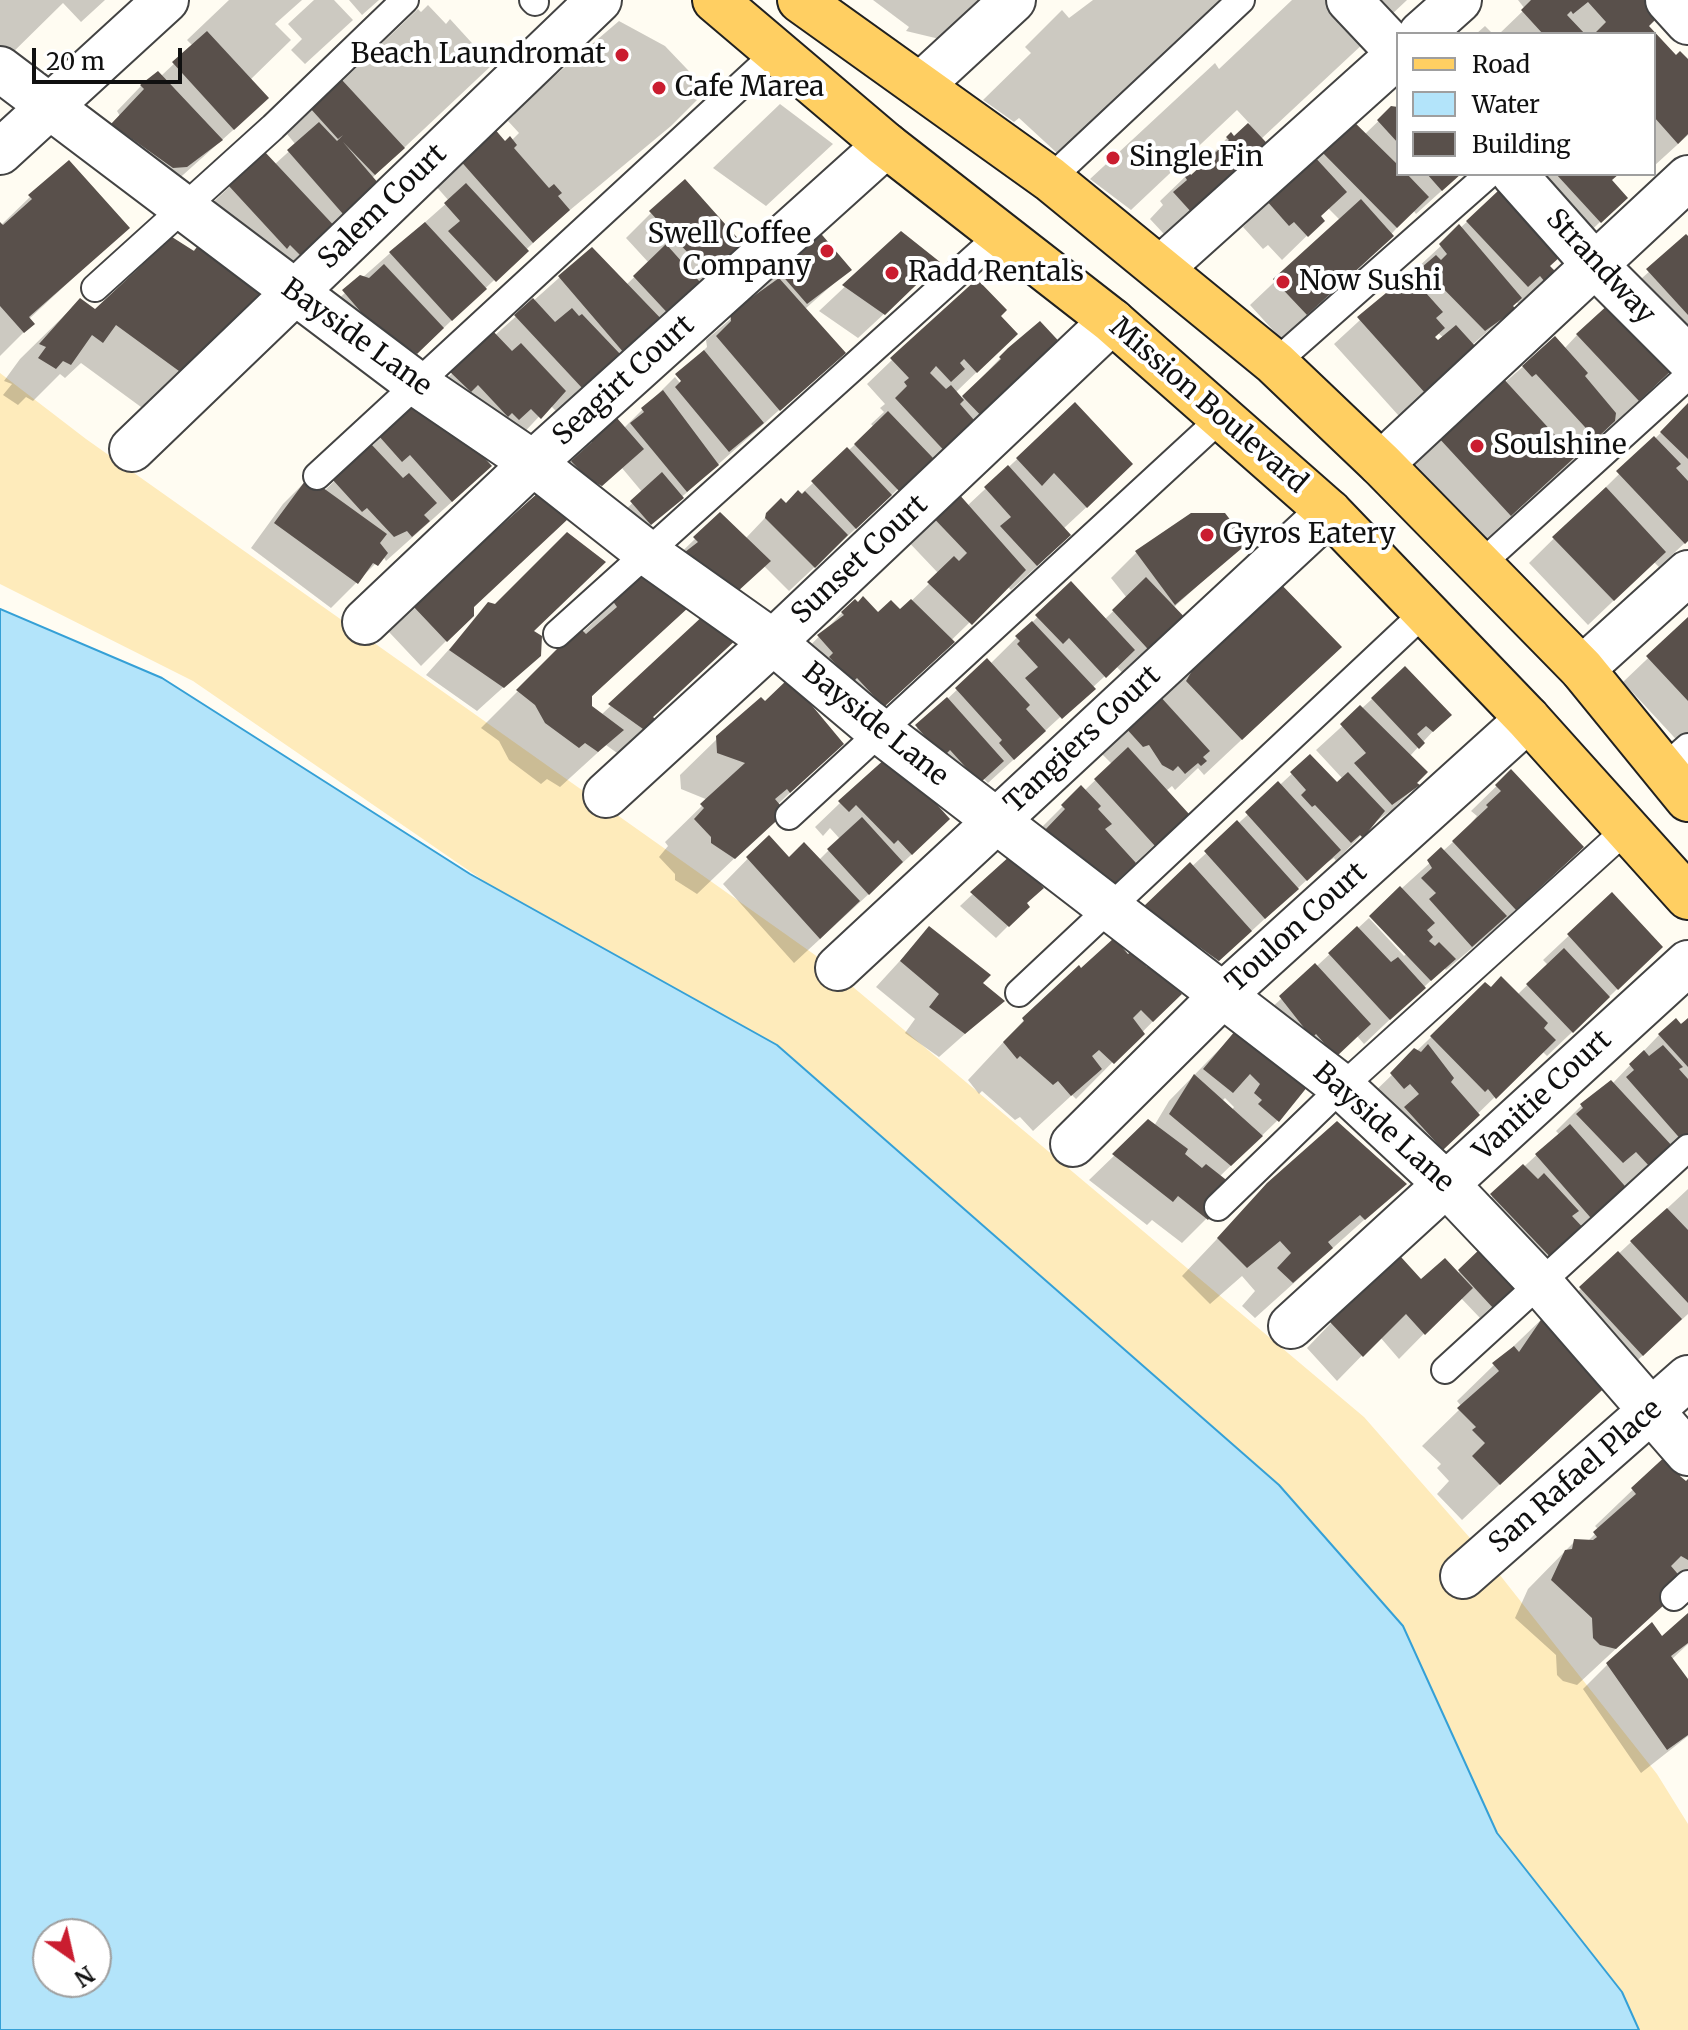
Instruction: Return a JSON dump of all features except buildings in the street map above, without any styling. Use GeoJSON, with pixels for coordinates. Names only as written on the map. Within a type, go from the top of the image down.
{"type":"FeatureCollection","features":[{"type":"Feature","properties":{"kind":"main road","name":"Mission Boulevard"},"geometry":{"type":"LineString","coordinates":[[715,0],[886,145],[1112,321],[1329,512],[1528,719],[1688,897]]}},
{"type":"Feature","properties":{"kind":"main road"},"geometry":{"type":"LineString","coordinates":[[811,3],[1050,179],[1275,363],[1481,564],[1680,772]]}},
{"type":"Feature","properties":{"kind":"street"},"geometry":{"type":"LineString","coordinates":[[0,152],[166,0]]}},
{"type":"Feature","properties":{"kind":"street","name":"Salem Court"},"geometry":{"type":"LineString","coordinates":[[132,449],[599,0]]}},
{"type":"Feature","properties":{"kind":"street"},"geometry":{"type":"LineString","coordinates":[[921,85],[1013,0]]}},
{"type":"Feature","properties":{"kind":"street"},"geometry":{"type":"LineString","coordinates":[[1349,0],[1396,51]]}},
{"type":"Feature","properties":{"kind":"street"},"geometry":{"type":"LineString","coordinates":[[1423,32],[1459,0]]}},
{"type":"Feature","properties":{"kind":"street"},"geometry":{"type":"LineString","coordinates":[[1668,0],[1688,22]]}},
{"type":"Feature","properties":{"kind":"street"},"geometry":{"type":"LineString","coordinates":[[1161,268],[1396,55]]}},
{"type":"Feature","properties":{"kind":"street","name":"Bayside Lane"},"geometry":{"type":"LineString","coordinates":[[0,69],[417,384],[533,463],[646,552],[773,642],[880,732],[1342,1087],[1447,1185],[1540,1283],[1688,1453]]}},
{"type":"Feature","properties":{"kind":"street","name":"Seagirt Court"},"geometry":{"type":"LineString","coordinates":[[365,622],[533,463],[886,145]]}},
{"type":"Feature","properties":{"kind":"street","name":"Strandway"},"geometry":{"type":"LineString","coordinates":[[1516,176],[1594,264],[1688,358]]}},
{"type":"Feature","properties":{"kind":"street"},"geometry":{"type":"LineString","coordinates":[[1381,464],[1688,178]]}},
{"type":"Feature","properties":{"kind":"street","name":"Sunset Court"},"geometry":{"type":"LineString","coordinates":[[606,795],[773,642],[1112,321]]}},
{"type":"Feature","properties":{"kind":"street","name":"Tangiers Court"},"geometry":{"type":"LineString","coordinates":[[838,968],[1329,512]]}},
{"type":"Feature","properties":{"kind":"street"},"geometry":{"type":"LineString","coordinates":[[1582,669],[1688,573]]}},
{"type":"Feature","properties":{"kind":"street","name":"Toulon Court"},"geometry":{"type":"LineString","coordinates":[[1073,1144],[1224,994],[1528,719]]}},
{"type":"Feature","properties":{"kind":"street","name":"Vanitie Court"},"geometry":{"type":"LineString","coordinates":[[1291,1326],[1688,963]]}},
{"type":"Feature","properties":{"kind":"street","name":"San Rafael Place"},"geometry":{"type":"LineString","coordinates":[[1463,1576],[1688,1378]]}},
{"type":"Feature","properties":{"kind":"lane"},"geometry":{"type":"LineString","coordinates":[[95,288],[185,208],[405,0]]}},
{"type":"Feature","properties":{"kind":"lane"},"geometry":{"type":"LineString","coordinates":[[1050,179],[1241,0]]}},
{"type":"Feature","properties":{"kind":"lane"},"geometry":{"type":"LineString","coordinates":[[317,476],[778,51]]}},
{"type":"Feature","properties":{"kind":"lane"},"geometry":{"type":"LineString","coordinates":[[1275,363],[1487,176]]}},
{"type":"Feature","properties":{"kind":"lane"},"geometry":{"type":"LineString","coordinates":[[557,634],[1001,234]]}},
{"type":"Feature","properties":{"kind":"lane"},"geometry":{"type":"LineString","coordinates":[[1481,564],[1688,376]]}},
{"type":"Feature","properties":{"kind":"lane"},"geometry":{"type":"LineString","coordinates":[[789,816],[1221,418]]}},
{"type":"Feature","properties":{"kind":"lane"},"geometry":{"type":"LineString","coordinates":[[1019,993],[1426,611]]}},
{"type":"Feature","properties":{"kind":"lane"},"geometry":{"type":"LineString","coordinates":[[1218,1207],[1342,1087],[1628,828]]}},
{"type":"Feature","properties":{"kind":"lane"},"geometry":{"type":"LineString","coordinates":[[1445,1370],[1688,1148]]}},
{"type":"Feature","properties":{"kind":"sand"},"geometry":{"type":"Polygon","coordinates":[[[0,373],[86,439],[815,955],[1364,1417],[1477,1546],[1657,1774],[1688,1824],[1688,2030],[1432,2030],[532,914],[193,681],[0,584],[0,373]]]}},
{"type":"Feature","properties":{"kind":"water"},"geometry":{"type":"Polygon","coordinates":[[[0,609],[162,678],[470,874],[777,1045],[1279,1485],[1403,1626],[1497,1833],[1622,1992],[1639,2030],[0,2030],[0,609]]]}},
{"type":"Feature","properties":{"kind":"place","name":"Beach Laundromat"},"geometry":{"type":"Point","coordinates":[622,55]}},
{"type":"Feature","properties":{"kind":"place","name":"Cafe Marea"},"geometry":{"type":"Point","coordinates":[659,88]}},
{"type":"Feature","properties":{"kind":"place","name":"Single Fin"},"geometry":{"type":"Point","coordinates":[1113,158]}},
{"type":"Feature","properties":{"kind":"place","name":"Swell Coffee Company"},"geometry":{"type":"Point","coordinates":[827,251]}},
{"type":"Feature","properties":{"kind":"place","name":"Radd Rentals"},"geometry":{"type":"Point","coordinates":[892,273]}},
{"type":"Feature","properties":{"kind":"place","name":"Now Sushi"},"geometry":{"type":"Point","coordinates":[1283,282]}},
{"type":"Feature","properties":{"kind":"place","name":"Soulshine"},"geometry":{"type":"Point","coordinates":[1477,446]}},
{"type":"Feature","properties":{"kind":"place","name":"Gyros Eatery"},"geometry":{"type":"Point","coordinates":[1207,535]}}]}
